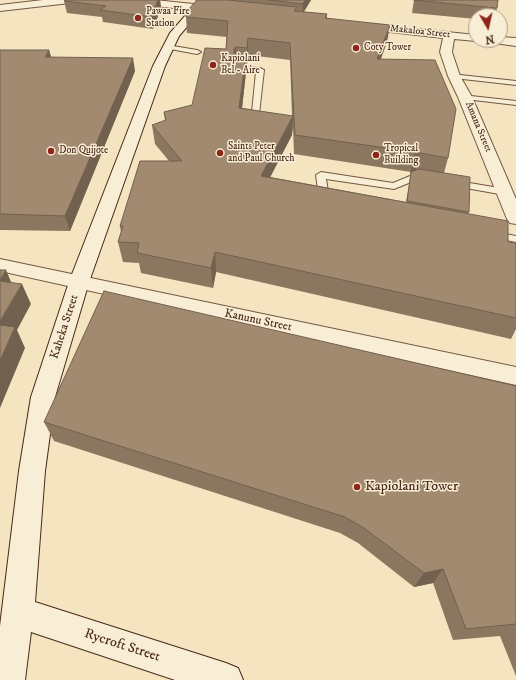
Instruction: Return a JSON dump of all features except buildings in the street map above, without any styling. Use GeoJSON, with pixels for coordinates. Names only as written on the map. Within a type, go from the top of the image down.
{"type":"FeatureCollection","features":[{"type":"Feature","properties":{"kind":"street"},"geometry":{"type":"LineString","coordinates":[[0,8],[70,0]]}},
{"type":"Feature","properties":{"kind":"street"},"geometry":{"type":"LineString","coordinates":[[125,0],[202,3],[230,10]]}},
{"type":"Feature","properties":{"kind":"street","name":"Kaheka Street"},"geometry":{"type":"LineString","coordinates":[[8,680],[18,612],[32,471],[43,397],[79,282],[138,120],[167,47],[178,30],[202,3]]}},
{"type":"Feature","properties":{"kind":"street","name":"Makaloa Street"},"geometry":{"type":"LineString","coordinates":[[346,24],[468,37]]}},
{"type":"Feature","properties":{"kind":"street","name":"Amana Street"},"geometry":{"type":"LineString","coordinates":[[449,35],[446,52],[454,76],[465,97],[516,219]]}},
{"type":"Feature","properties":{"kind":"street","name":"Kanunu Street"},"geometry":{"type":"LineString","coordinates":[[0,265],[516,376]]}},
{"type":"Feature","properties":{"kind":"street","name":"Rycroft Street"},"geometry":{"type":"LineString","coordinates":[[18,612],[226,680]]}},
{"type":"Feature","properties":{"kind":"lane"},"geometry":{"type":"LineString","coordinates":[[167,47],[197,52]]}},
{"type":"Feature","properties":{"kind":"lane"},"geometry":{"type":"LineString","coordinates":[[239,68],[260,70],[256,112]]}},
{"type":"Feature","properties":{"kind":"lane"},"geometry":{"type":"LineString","coordinates":[[454,76],[516,83]]}},
{"type":"Feature","properties":{"kind":"lane"},"geometry":{"type":"LineString","coordinates":[[465,97],[516,104]]}},
{"type":"Feature","properties":{"kind":"lane"},"geometry":{"type":"LineString","coordinates":[[332,205],[324,204],[321,175],[394,186],[415,177],[505,192]]}},
{"type":"Feature","properties":{"kind":"lane"},"geometry":{"type":"LineString","coordinates":[[478,232],[516,238]]}},
{"type":"Feature","properties":{"kind":"place","name":"Pawaa Fire Station"},"geometry":{"type":"Point","coordinates":[138,18]}},
{"type":"Feature","properties":{"kind":"place","name":"Coty Tower"},"geometry":{"type":"Point","coordinates":[356,48]}},
{"type":"Feature","properties":{"kind":"place","name":"Kapiolani Bel - Aire"},"geometry":{"type":"Point","coordinates":[213,65]}},
{"type":"Feature","properties":{"kind":"place","name":"Don Quijote"},"geometry":{"type":"Point","coordinates":[51,151]}},
{"type":"Feature","properties":{"kind":"place","name":"Saints Peter and Paul Church"},"geometry":{"type":"Point","coordinates":[220,153]}},
{"type":"Feature","properties":{"kind":"place","name":"Tropical Building"},"geometry":{"type":"Point","coordinates":[376,155]}},
{"type":"Feature","properties":{"kind":"place","name":"Kapiolani Tower"},"geometry":{"type":"Point","coordinates":[357,487]}}]}
